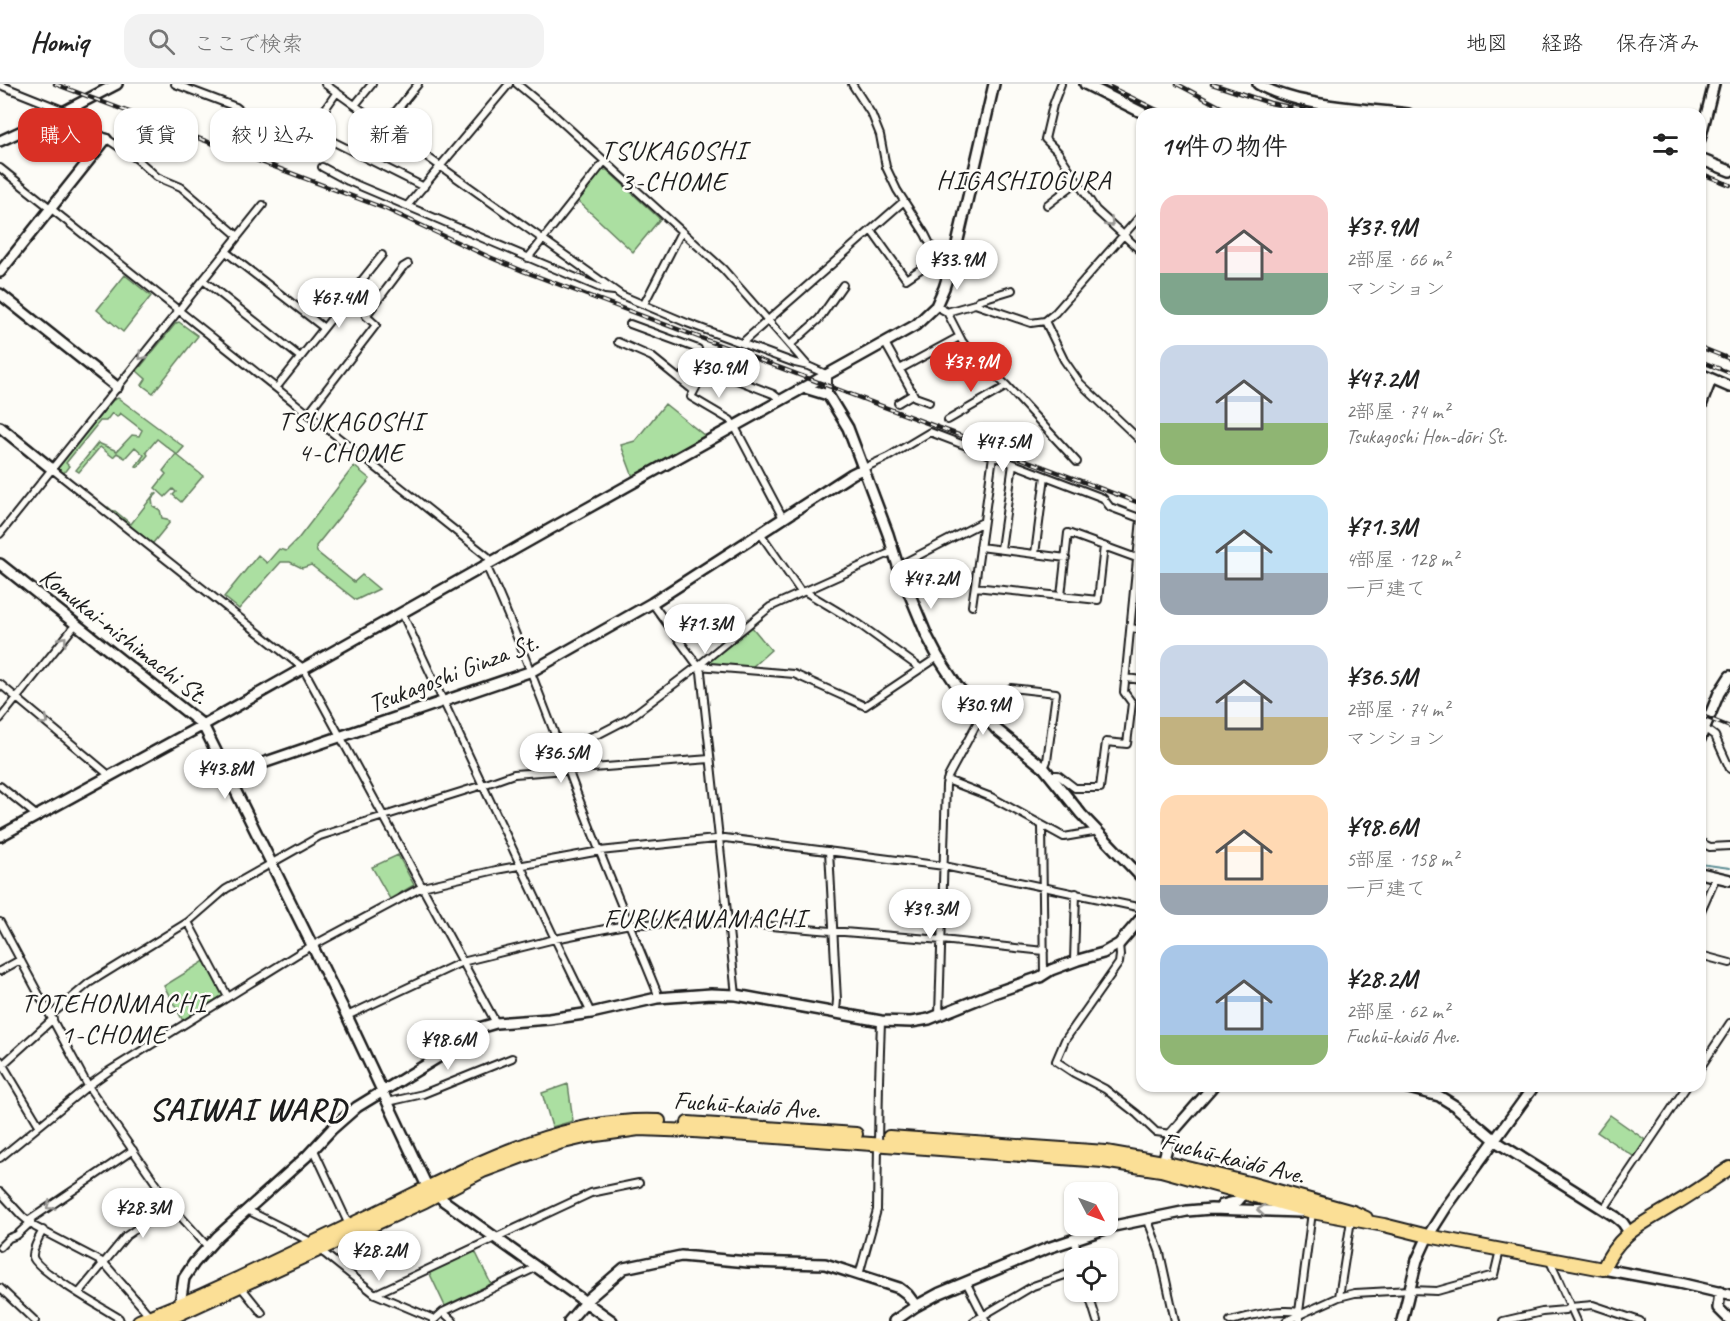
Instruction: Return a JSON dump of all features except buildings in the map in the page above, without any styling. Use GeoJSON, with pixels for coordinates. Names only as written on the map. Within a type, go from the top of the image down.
{"type":"FeatureCollection","features":[{"type":"Feature","properties":{"kind":"highway","name":"Fuchū-kaidō Ave."},"geometry":{"type":"LineString","coordinates":[[145,1319],[178,1313],[241,1287],[349,1226],[559,1143],[589,1136],[646,1129],[1106,1152],[1163,1162],[1248,1188],[1312,1212],[1603,1269]]}},
{"type":"Feature","properties":{"kind":"highway","name":"Fuchū-kaidō Ave."},"geometry":{"type":"LineString","coordinates":[[878,1140],[1103,1161],[1161,1170],[1353,1212],[1384,1225]]}},
{"type":"Feature","properties":{"kind":"highway"},"geometry":{"type":"LineString","coordinates":[[1603,1269],[1614,1248],[1629,1232],[1730,1168]]}},
{"type":"Feature","properties":{"kind":"highway","name":"Fuchū-kaidō Ave."},"geometry":{"type":"LineString","coordinates":[[164,1321],[433,1191]]}},
{"type":"Feature","properties":{"kind":"street"},"geometry":{"type":"LineString","coordinates":[[71,108],[117,84]]}},
{"type":"Feature","properties":{"kind":"street"},"geometry":{"type":"LineString","coordinates":[[175,84],[237,108]]}},
{"type":"Feature","properties":{"kind":"street"},"geometry":{"type":"LineString","coordinates":[[325,84],[359,108]]}},
{"type":"Feature","properties":{"kind":"street"},"geometry":{"type":"LineString","coordinates":[[355,105],[372,84]]}},
{"type":"Feature","properties":{"kind":"street"},"geometry":{"type":"LineString","coordinates":[[399,108],[418,84]]}},
{"type":"Feature","properties":{"kind":"street"},"geometry":{"type":"LineString","coordinates":[[407,206],[509,84]]}},
{"type":"Feature","properties":{"kind":"street"},"geometry":{"type":"LineString","coordinates":[[517,84],[723,269],[808,366]]}},
{"type":"Feature","properties":{"kind":"street"},"geometry":{"type":"LineString","coordinates":[[852,84],[872,114],[880,135],[886,167],[904,201],[926,234],[937,258],[951,265]]}},
{"type":"Feature","properties":{"kind":"street"},"geometry":{"type":"LineString","coordinates":[[0,836],[916,326],[936,306],[941,297],[951,265],[994,84]]}},
{"type":"Feature","properties":{"kind":"street"},"geometry":{"type":"LineString","coordinates":[[1061,84],[1053,105],[1045,140],[1058,152],[1096,210],[1136,246]]}},
{"type":"Feature","properties":{"kind":"street"},"geometry":{"type":"LineString","coordinates":[[1085,84],[1136,110]]}},
{"type":"Feature","properties":{"kind":"street"},"geometry":{"type":"LineString","coordinates":[[1258,84],[1275,92],[1309,101],[1362,108]]}},
{"type":"Feature","properties":{"kind":"street"},"geometry":{"type":"LineString","coordinates":[[1706,115],[1714,84]]}},
{"type":"Feature","properties":{"kind":"street"},"geometry":{"type":"LineString","coordinates":[[0,85],[58,108]]}},
{"type":"Feature","properties":{"kind":"street"},"geometry":{"type":"LineString","coordinates":[[326,108],[337,92]]}},
{"type":"Feature","properties":{"kind":"street"},"geometry":{"type":"LineString","coordinates":[[0,141],[18,133]]}},
{"type":"Feature","properties":{"kind":"street"},"geometry":{"type":"LineString","coordinates":[[102,136],[137,159],[157,177],[181,188],[238,236]]}},
{"type":"Feature","properties":{"kind":"street"},"geometry":{"type":"LineString","coordinates":[[0,272],[106,139]]}},
{"type":"Feature","properties":{"kind":"street"},"geometry":{"type":"LineString","coordinates":[[336,143],[424,187]]}},
{"type":"Feature","properties":{"kind":"street"},"geometry":{"type":"LineString","coordinates":[[432,160],[621,295],[687,323],[828,375]]}},
{"type":"Feature","properties":{"kind":"street"},"geometry":{"type":"LineString","coordinates":[[1706,161],[1730,171]]}},
{"type":"Feature","properties":{"kind":"street"},"geometry":{"type":"LineString","coordinates":[[528,258],[604,162]]}},
{"type":"Feature","properties":{"kind":"street"},"geometry":{"type":"LineString","coordinates":[[322,167],[348,181],[528,258],[605,290],[614,291]]}},
{"type":"Feature","properties":{"kind":"street"},"geometry":{"type":"LineString","coordinates":[[0,168],[487,556],[568,771],[657,992],[657,998]]}},
{"type":"Feature","properties":{"kind":"street"},"geometry":{"type":"LineString","coordinates":[[1047,205],[1077,182]]}},
{"type":"Feature","properties":{"kind":"street"},"geometry":{"type":"LineString","coordinates":[[743,342],[904,201]]}},
{"type":"Feature","properties":{"kind":"street"},"geometry":{"type":"LineString","coordinates":[[0,534],[263,205]]}},
{"type":"Feature","properties":{"kind":"street"},"geometry":{"type":"LineString","coordinates":[[975,304],[1030,323],[1045,321],[1055,313],[1136,221]]}},
{"type":"Feature","properties":{"kind":"street"},"geometry":{"type":"LineString","coordinates":[[871,230],[906,279],[937,258]]}},
{"type":"Feature","properties":{"kind":"street"},"geometry":{"type":"LineString","coordinates":[[644,304],[681,232]]}},
{"type":"Feature","properties":{"kind":"street"},"geometry":{"type":"LineString","coordinates":[[226,252],[324,328]]}},
{"type":"Feature","properties":{"kind":"street"},"geometry":{"type":"LineString","coordinates":[[277,387],[382,255]]}},
{"type":"Feature","properties":{"kind":"street"},"geometry":{"type":"LineString","coordinates":[[309,412],[376,325],[366,316],[403,267],[408,264]]}},
{"type":"Feature","properties":{"kind":"street"},"geometry":{"type":"LineString","coordinates":[[203,280],[300,357]]}},
{"type":"Feature","properties":{"kind":"street"},"geometry":{"type":"LineString","coordinates":[[790,345],[819,319],[843,285]]}},
{"type":"Feature","properties":{"kind":"street"},"geometry":{"type":"LineString","coordinates":[[947,312],[1012,290]]}},
{"type":"Feature","properties":{"kind":"street"},"geometry":{"type":"LineString","coordinates":[[0,294],[117,387]]}},
{"type":"Feature","properties":{"kind":"street"},"geometry":{"type":"LineString","coordinates":[[936,306],[947,312],[959,337],[968,349],[1007,386],[1077,462]]}},
{"type":"Feature","properties":{"kind":"street"},"geometry":{"type":"LineString","coordinates":[[1045,321],[1064,360],[1080,383],[1136,436]]}},
{"type":"Feature","properties":{"kind":"street"},"geometry":{"type":"LineString","coordinates":[[630,324],[698,349],[693,363],[680,380]]}},
{"type":"Feature","properties":{"kind":"street"},"geometry":{"type":"LineString","coordinates":[[900,369],[959,337]]}},
{"type":"Feature","properties":{"kind":"street"},"geometry":{"type":"LineString","coordinates":[[618,342],[652,357],[694,391]]}},
{"type":"Feature","properties":{"kind":"street"},"geometry":{"type":"LineString","coordinates":[[885,343],[915,397],[929,402]]}},
{"type":"Feature","properties":{"kind":"street"},"geometry":{"type":"LineString","coordinates":[[693,363],[773,394],[782,401]]}},
{"type":"Feature","properties":{"kind":"street"},"geometry":{"type":"LineString","coordinates":[[710,370],[691,397],[730,420],[783,518]]}},
{"type":"Feature","properties":{"kind":"street"},"geometry":{"type":"LineString","coordinates":[[828,375],[828,395],[848,428],[898,566],[938,657],[957,686],[982,714],[1011,742],[1047,771],[1081,814],[1136,872]]}},
{"type":"Feature","properties":{"kind":"street"},"geometry":{"type":"LineString","coordinates":[[1706,378],[1730,387]]}},
{"type":"Feature","properties":{"kind":"street"},"geometry":{"type":"LineString","coordinates":[[1706,393],[1711,380]]}},
{"type":"Feature","properties":{"kind":"street"},"geometry":{"type":"LineString","coordinates":[[948,420],[1007,386]]}},
{"type":"Feature","properties":{"kind":"street"},"geometry":{"type":"LineString","coordinates":[[805,388],[828,395]]}},
{"type":"Feature","properties":{"kind":"street"},"geometry":{"type":"LineString","coordinates":[[898,403],[913,394]]}},
{"type":"Feature","properties":{"kind":"street"},"geometry":{"type":"LineString","coordinates":[[0,427],[303,668],[496,1023]]}},
{"type":"Feature","properties":{"kind":"street"},"geometry":{"type":"LineString","coordinates":[[864,468],[888,457],[930,432],[1103,498],[1110,507],[1136,517]]}},
{"type":"Feature","properties":{"kind":"street"},"geometry":{"type":"LineString","coordinates":[[972,606],[993,456]]}},
{"type":"Feature","properties":{"kind":"street"},"geometry":{"type":"LineString","coordinates":[[1001,549],[1013,464]]}},
{"type":"Feature","properties":{"kind":"street","name":"Tsukagoshi Ginza St."},"geometry":{"type":"LineString","coordinates":[[228,776],[532,671],[652,603],[864,468]]}},
{"type":"Feature","properties":{"kind":"street"},"geometry":{"type":"LineString","coordinates":[[1035,554],[1046,476]]}},
{"type":"Feature","properties":{"kind":"street"},"geometry":{"type":"LineString","coordinates":[[898,566],[983,522]]}},
{"type":"Feature","properties":{"kind":"street"},"geometry":{"type":"LineString","coordinates":[[1061,596],[1068,532],[1136,558]]}},
{"type":"Feature","properties":{"kind":"street"},"geometry":{"type":"LineString","coordinates":[[760,533],[802,592],[859,624],[920,668]]}},
{"type":"Feature","properties":{"kind":"street"},"geometry":{"type":"LineString","coordinates":[[975,587],[1098,600],[1104,546]]}},
{"type":"Feature","properties":{"kind":"street"},"geometry":{"type":"LineString","coordinates":[[980,547],[1065,558]]}},
{"type":"Feature","properties":{"kind":"street"},"geometry":{"type":"LineString","coordinates":[[560,746],[605,731],[628,719],[770,607],[894,551]]}},
{"type":"Feature","properties":{"kind":"street","name":"Komukai-nishimachi St."},"geometry":{"type":"LineString","coordinates":[[0,564],[203,725],[347,1016],[425,1182],[433,1191],[495,1238],[612,1321]]}},
{"type":"Feature","properties":{"kind":"street"},"geometry":{"type":"LineString","coordinates":[[1047,771],[1058,775],[1075,788],[1100,788],[1106,742],[1127,744],[1132,703],[1124,692],[1136,585]]}},
{"type":"Feature","properties":{"kind":"street"},"geometry":{"type":"LineString","coordinates":[[652,603],[701,672],[736,995]]}},
{"type":"Feature","properties":{"kind":"street"},"geometry":{"type":"LineString","coordinates":[[402,613],[591,1013]]}},
{"type":"Feature","properties":{"kind":"street"},"geometry":{"type":"LineString","coordinates":[[0,719],[76,624]]}},
{"type":"Feature","properties":{"kind":"street"},"geometry":{"type":"LineString","coordinates":[[1131,628],[1136,629]]}},
{"type":"Feature","properties":{"kind":"street"},"geometry":{"type":"LineString","coordinates":[[698,666],[794,674],[865,706],[938,657]]}},
{"type":"Feature","properties":{"kind":"street"},"geometry":{"type":"LineString","coordinates":[[1706,723],[1719,693],[1730,676]]}},
{"type":"Feature","properties":{"kind":"street"},"geometry":{"type":"LineString","coordinates":[[1126,678],[1136,679]]}},
{"type":"Feature","properties":{"kind":"street"},"geometry":{"type":"LineString","coordinates":[[0,684],[109,775]]}},
{"type":"Feature","properties":{"kind":"street"},"geometry":{"type":"LineString","coordinates":[[939,1015],[947,780],[982,714],[1011,688],[1056,693],[1047,771]]}},
{"type":"Feature","properties":{"kind":"street"},"geometry":{"type":"LineString","coordinates":[[1706,729],[1715,736],[1730,769]]}},
{"type":"Feature","properties":{"kind":"street"},"geometry":{"type":"LineString","coordinates":[[39,1125],[1,1064],[89,982],[188,922],[226,889],[320,836],[514,774],[710,759]]}},
{"type":"Feature","properties":{"kind":"street"},"geometry":{"type":"LineString","coordinates":[[947,780],[991,797],[1065,837],[1093,832],[1095,829]]}},
{"type":"Feature","properties":{"kind":"street"},"geometry":{"type":"LineString","coordinates":[[0,786],[36,815]]}},
{"type":"Feature","properties":{"kind":"street"},"geometry":{"type":"LineString","coordinates":[[1042,826],[1044,975]]}},
{"type":"Feature","properties":{"kind":"street"},"geometry":{"type":"LineString","coordinates":[[0,1158],[109,1071],[312,945],[422,887],[600,851],[719,838],[944,866],[1136,907]]}},
{"type":"Feature","properties":{"kind":"street"},"geometry":{"type":"LineString","coordinates":[[1706,845],[1710,847],[1730,846]]}},
{"type":"Feature","properties":{"kind":"street"},"geometry":{"type":"LineString","coordinates":[[829,851],[836,1011]]}},
{"type":"Feature","properties":{"kind":"street"},"geometry":{"type":"LineString","coordinates":[[1706,875],[1730,880]]}},
{"type":"Feature","properties":{"kind":"street"},"geometry":{"type":"LineString","coordinates":[[1706,900],[1716,878]]}},
{"type":"Feature","properties":{"kind":"street"},"geometry":{"type":"LineString","coordinates":[[1074,961],[1076,893]]}},
{"type":"Feature","properties":{"kind":"street"},"geometry":{"type":"LineString","coordinates":[[0,922],[88,1086],[171,1205],[208,1247]]}},
{"type":"Feature","properties":{"kind":"street"},"geometry":{"type":"LineString","coordinates":[[188,922],[228,997]]}},
{"type":"Feature","properties":{"kind":"street"},"geometry":{"type":"LineString","coordinates":[[347,1016],[462,962],[555,939],[630,924],[729,923],[942,940],[1044,951]]}},
{"type":"Feature","properties":{"kind":"street"},"geometry":{"type":"LineString","coordinates":[[178,1313],[184,1278],[194,1263],[247,1210],[314,1150],[332,1129],[357,1107],[442,1055],[479,1028],[496,1023],[591,1013],[657,998],[711,993],[836,1011],[881,1021],[911,1022],[929,1019],[1044,975],[1074,961],[1103,953],[1119,944],[1136,924]]}},
{"type":"Feature","properties":{"kind":"street"},"geometry":{"type":"LineString","coordinates":[[1119,944],[1119,963],[1065,1040],[1056,1060],[1074,1074],[1105,1089],[1156,1132],[1170,1134]]}},
{"type":"Feature","properties":{"kind":"street"},"geometry":{"type":"LineString","coordinates":[[1706,957],[1730,963]]}},
{"type":"Feature","properties":{"kind":"street"},"geometry":{"type":"LineString","coordinates":[[0,971],[20,960]]}},
{"type":"Feature","properties":{"kind":"street"},"geometry":{"type":"LineString","coordinates":[[859,1275],[877,1210],[881,1021]]}},
{"type":"Feature","properties":{"kind":"street"},"geometry":{"type":"LineString","coordinates":[[1706,1059],[1730,1023]]}},
{"type":"Feature","properties":{"kind":"street"},"geometry":{"type":"LineString","coordinates":[[388,1102],[423,1094],[512,1058]]}},
{"type":"Feature","properties":{"kind":"street"},"geometry":{"type":"LineString","coordinates":[[1163,1162],[1170,1134],[1208,1092]]}},
{"type":"Feature","properties":{"kind":"street"},"geometry":{"type":"LineString","coordinates":[[1424,1092],[1439,1096],[1455,1106],[1495,1140],[1604,1209],[1623,1223],[1629,1232]]}},
{"type":"Feature","properties":{"kind":"street"},"geometry":{"type":"LineString","coordinates":[[1402,1321],[1417,1260],[1428,1236],[1530,1092]]}},
{"type":"Feature","properties":{"kind":"street"},"geometry":{"type":"LineString","coordinates":[[1604,1209],[1684,1092]]}},
{"type":"Feature","properties":{"kind":"street"},"geometry":{"type":"LineString","coordinates":[[0,1246],[9,1238],[17,1235],[30,1222],[133,1150]]}},
{"type":"Feature","properties":{"kind":"street"},"geometry":{"type":"LineString","coordinates":[[314,1150],[349,1226]]}},
{"type":"Feature","properties":{"kind":"street"},"geometry":{"type":"LineString","coordinates":[[375,1294],[591,1193],[639,1183]]}},
{"type":"Feature","properties":{"kind":"street"},"geometry":{"type":"LineString","coordinates":[[1211,1209],[1235,1203],[1248,1188]]}},
{"type":"Feature","properties":{"kind":"street"},"geometry":{"type":"LineString","coordinates":[[0,1192],[30,1222],[104,1263],[145,1319]]}},
{"type":"Feature","properties":{"kind":"street"},"geometry":{"type":"LineString","coordinates":[[79,1293],[126,1236],[171,1205]]}},
{"type":"Feature","properties":{"kind":"street"},"geometry":{"type":"LineString","coordinates":[[894,1321],[916,1305],[940,1293],[1074,1238],[1147,1218],[1211,1209],[1312,1212],[1299,1316]]}},
{"type":"Feature","properties":{"kind":"street"},"geometry":{"type":"LineString","coordinates":[[247,1210],[316,1246],[375,1294],[433,1320],[443,1312],[537,1267]]}},
{"type":"Feature","properties":{"kind":"street"},"geometry":{"type":"LineString","coordinates":[[1147,1218],[1160,1254],[1175,1321]]}},
{"type":"Feature","properties":{"kind":"street"},"geometry":{"type":"LineString","coordinates":[[1339,1297],[1351,1220]]}},
{"type":"Feature","properties":{"kind":"street"},"geometry":{"type":"LineString","coordinates":[[43,1230],[33,1259],[51,1275],[120,1321]]}},
{"type":"Feature","properties":{"kind":"street"},"geometry":{"type":"LineString","coordinates":[[1074,1238],[1076,1248]]}},
{"type":"Feature","properties":{"kind":"street"},"geometry":{"type":"LineString","coordinates":[[1286,1321],[1339,1297],[1355,1293],[1437,1291],[1494,1275],[1500,1250]]}},
{"type":"Feature","properties":{"kind":"street"},"geometry":{"type":"LineString","coordinates":[[569,1321],[585,1302],[624,1268],[681,1256],[748,1262],[825,1264],[898,1288],[907,1294],[916,1305]]}},
{"type":"Feature","properties":{"kind":"street"},"geometry":{"type":"LineString","coordinates":[[1549,1259],[1577,1321]]}},
{"type":"Feature","properties":{"kind":"street"},"geometry":{"type":"LineString","coordinates":[[1603,1269],[1727,1293],[1718,1308],[1730,1320]]}},
{"type":"Feature","properties":{"kind":"street"},"geometry":{"type":"LineString","coordinates":[[974,1321],[984,1318],[1033,1286],[1064,1275]]}},
{"type":"Feature","properties":{"kind":"street"},"geometry":{"type":"LineString","coordinates":[[966,1282],[984,1318]]}},
{"type":"Feature","properties":{"kind":"street"},"geometry":{"type":"LineString","coordinates":[[241,1287],[262,1313]]}},
{"type":"Feature","properties":{"kind":"street"},"geometry":{"type":"LineString","coordinates":[[0,1288],[34,1321]]}},
{"type":"Feature","properties":{"kind":"street"},"geometry":{"type":"LineString","coordinates":[[1091,1302],[1097,1321]]}},
{"type":"Feature","properties":{"kind":"street"},"geometry":{"type":"LineString","coordinates":[[1503,1321],[1583,1305],[1602,1306],[1640,1321]]}},
{"type":"Feature","properties":{"kind":"street"},"geometry":{"type":"LineString","coordinates":[[1230,1321],[1270,1312],[1290,1311],[1299,1316]]}},
{"type":"Feature","properties":{"kind":"street"},"geometry":{"type":"LineString","coordinates":[[443,1312],[453,1321]]}},
{"type":"Feature","properties":{"kind":"green space"},"geometry":{"type":"Polygon","coordinates":[[[601,170],[607,170],[660,219],[633,252],[578,201],[601,170]]]}},
{"type":"Feature","properties":{"kind":"green space"},"geometry":{"type":"Polygon","coordinates":[[[125,275],[151,296],[123,332],[97,310],[125,275]]]}},
{"type":"Feature","properties":{"kind":"green space"},"geometry":{"type":"Polygon","coordinates":[[[179,322],[198,336],[153,393],[142,385],[146,379],[137,371],[179,322]]]}},
{"type":"Feature","properties":{"kind":"green space"},"geometry":{"type":"Polygon","coordinates":[[[118,398],[184,447],[177,455],[203,476],[181,502],[173,495],[176,492],[173,489],[165,497],[155,488],[166,474],[163,471],[176,454],[157,439],[146,452],[148,455],[138,467],[136,466],[144,455],[135,447],[125,458],[117,453],[113,457],[100,447],[79,472],[76,470],[98,443],[117,451],[132,435],[139,436],[142,430],[120,413],[117,417],[112,413],[106,421],[100,421],[66,463],[69,466],[63,474],[56,468],[113,400],[118,398]]]}},
{"type":"Feature","properties":{"kind":"green space"},"geometry":{"type":"Polygon","coordinates":[[[665,404],[705,436],[633,477],[621,445],[635,441],[665,404]]]}},
{"type":"Feature","properties":{"kind":"green space"},"geometry":{"type":"Polygon","coordinates":[[[354,466],[370,479],[316,546],[317,552],[354,582],[362,575],[379,589],[356,600],[311,565],[302,568],[290,562],[281,562],[239,609],[224,597],[258,555],[267,563],[279,549],[286,551],[298,539],[354,466]]]}},
{"type":"Feature","properties":{"kind":"green space"},"geometry":{"type":"Polygon","coordinates":[[[155,493],[157,494],[152,499],[153,506],[160,510],[162,518],[170,522],[153,543],[149,543],[105,509],[108,507],[115,511],[131,524],[155,493]]]}},
{"type":"Feature","properties":{"kind":"green space"},"geometry":{"type":"Polygon","coordinates":[[[751,626],[771,650],[752,667],[704,664],[751,626]]]}},
{"type":"Feature","properties":{"kind":"green space"},"geometry":{"type":"Polygon","coordinates":[[[398,855],[414,885],[390,899],[372,867],[398,855]]]}},
{"type":"Feature","properties":{"kind":"green space"},"geometry":{"type":"Polygon","coordinates":[[[206,960],[224,995],[183,1021],[164,986],[206,960]]]}},
{"type":"Feature","properties":{"kind":"green space"},"geometry":{"type":"Polygon","coordinates":[[[568,1084],[573,1121],[552,1127],[542,1093],[568,1084]]]}},
{"type":"Feature","properties":{"kind":"green space"},"geometry":{"type":"Polygon","coordinates":[[[1610,1115],[1644,1139],[1645,1143],[1636,1156],[1597,1132],[1610,1115]]]}},
{"type":"Feature","properties":{"kind":"green space"},"geometry":{"type":"Polygon","coordinates":[[[475,1251],[491,1284],[445,1306],[429,1272],[475,1251]]]}},
{"type":"Feature","properties":{"kind":"waterway"},"geometry":{"type":"LineString","coordinates":[[1706,865],[1730,868]]}},
{"type":"Feature","properties":{"kind":"railway"},"geometry":{"type":"LineString","coordinates":[[55,84],[386,209],[523,271],[1136,502]]}},
{"type":"Feature","properties":{"kind":"railway"},"geometry":{"type":"LineString","coordinates":[[1104,84],[1153,108]]}},
{"type":"Feature","properties":{"kind":"railway"},"geometry":{"type":"LineString","coordinates":[[1177,84],[1223,108]]}},
{"type":"Feature","properties":{"kind":"railway"},"geometry":{"type":"LineString","coordinates":[[1212,84],[1270,103],[1295,108]]}},
{"type":"Feature","properties":{"kind":"railway"},"geometry":{"type":"LineString","coordinates":[[1706,175],[1730,185]]}},
{"type":"Feature","properties":{"kind":"railway"},"geometry":{"type":"LineString","coordinates":[[1706,349],[1730,359]]}},
{"type":"Feature","properties":{"kind":"railway"},"geometry":{"type":"LineString","coordinates":[[1706,363],[1730,373]]}},
{"type":"Feature","properties":{"kind":"railway"},"geometry":{"type":"LineString","coordinates":[[1706,717],[1730,727]]}},
{"type":"Feature","properties":{"kind":"district","name":"TSUKAGOSHI 3-CHOME"},"geometry":{"type":"Point","coordinates":[674,166]}},
{"type":"Feature","properties":{"kind":"district","name":"HIGASHIOGURA"},"geometry":{"type":"Point","coordinates":[1024,180]}},
{"type":"Feature","properties":{"kind":"district","name":"TSUKAGOSHI 4-CHOME"},"geometry":{"type":"Point","coordinates":[351,436]}},
{"type":"Feature","properties":{"kind":"district","name":"FURUKAWAMACHI"},"geometry":{"type":"Point","coordinates":[705,918]}},
{"type":"Feature","properties":{"kind":"district","name":"TOTEHONMACHI 1-CHOME"},"geometry":{"type":"Point","coordinates":[114,1018]}},
{"type":"Feature","properties":{"kind":"district","name":"SAIWAI WARD"},"geometry":{"type":"Point","coordinates":[248,1109]}}]}
